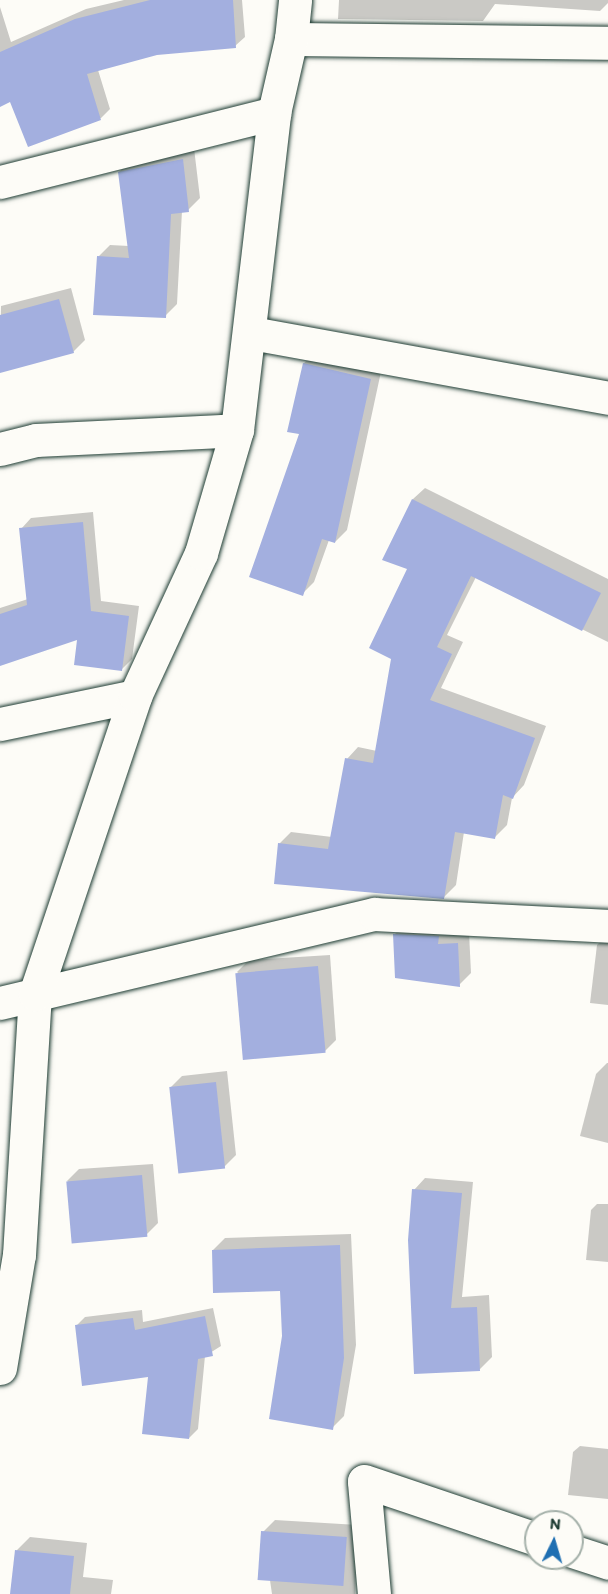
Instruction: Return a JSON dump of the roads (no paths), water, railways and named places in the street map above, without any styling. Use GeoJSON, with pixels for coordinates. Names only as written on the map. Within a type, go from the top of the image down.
{"type":"FeatureCollection","features":[{"type":"Feature","properties":{"kind":"street"},"geometry":{"type":"LineString","coordinates":[[0,1368],[19,1255],[35,994],[135,696],[201,553],[237,430],[251,333],[274,113],[291,39],[295,0]]}},
{"type":"Feature","properties":{"kind":"street"},"geometry":{"type":"LineString","coordinates":[[291,39],[608,43]]}},
{"type":"Feature","properties":{"kind":"street"},"geometry":{"type":"LineString","coordinates":[[0,182],[274,113]]}},
{"type":"Feature","properties":{"kind":"street"},"geometry":{"type":"LineString","coordinates":[[251,333],[608,398]]}},
{"type":"Feature","properties":{"kind":"street"},"geometry":{"type":"LineString","coordinates":[[0,449],[36,440],[237,430]]}},
{"type":"Feature","properties":{"kind":"street"},"geometry":{"type":"LineString","coordinates":[[0,724],[135,696]]}},
{"type":"Feature","properties":{"kind":"street"},"geometry":{"type":"LineString","coordinates":[[0,1003],[375,914],[608,926]]}},
{"type":"Feature","properties":{"kind":"street"},"geometry":{"type":"LineString","coordinates":[[374,1594],[364,1481],[524,1535]]}},
{"type":"Feature","properties":{"kind":"street"},"geometry":{"type":"LineString","coordinates":[[584,1555],[608,1563]]}}]}
